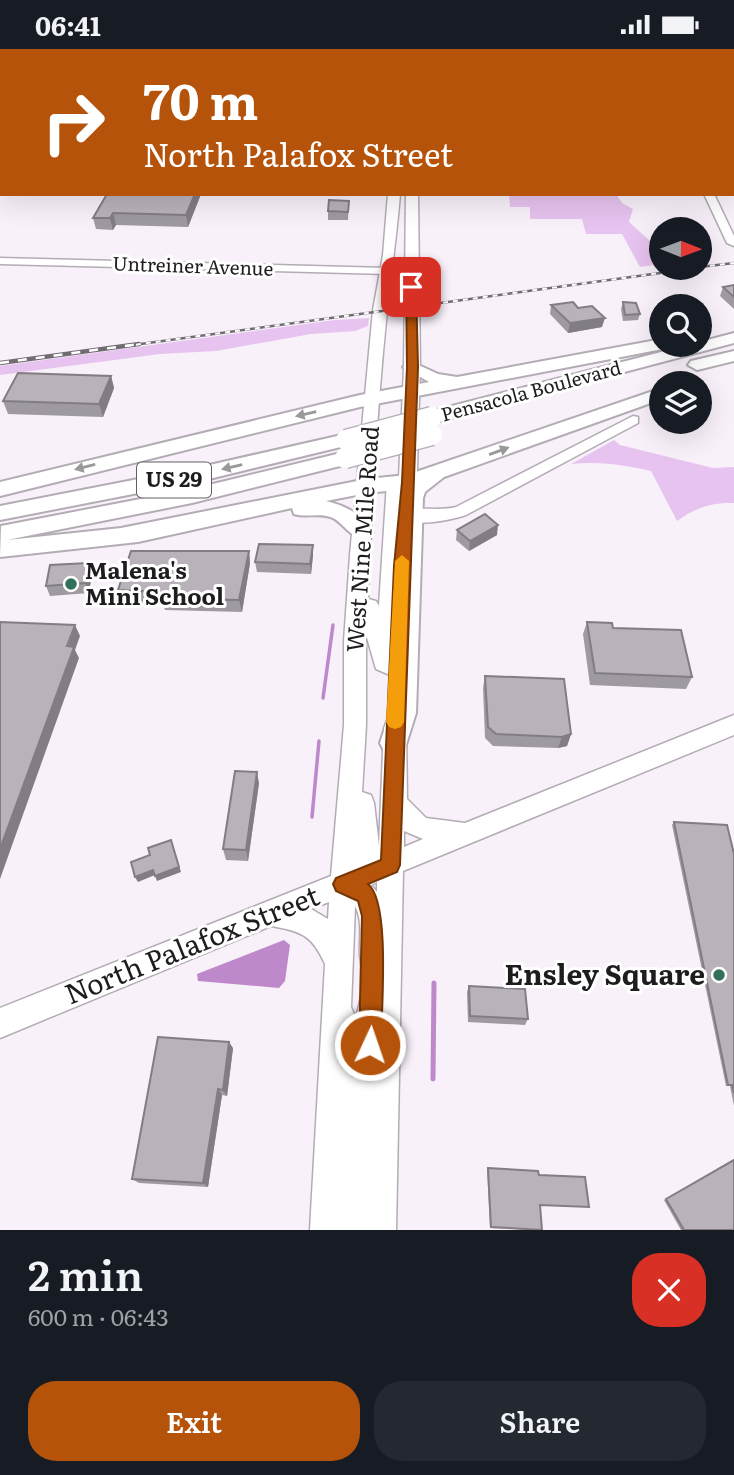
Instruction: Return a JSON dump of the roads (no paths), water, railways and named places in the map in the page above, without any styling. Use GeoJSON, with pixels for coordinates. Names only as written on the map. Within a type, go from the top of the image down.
{"type":"FeatureCollection","features":[{"type":"Feature","properties":{"kind":"highway"},"geometry":{"type":"LineString","coordinates":[[712,335],[734,331]]}},
{"type":"Feature","properties":{"kind":"highway","name":"Pensacola Boulevard"},"geometry":{"type":"LineString","coordinates":[[0,534],[192,496],[345,449],[734,338]]}},
{"type":"Feature","properties":{"kind":"highway"},"geometry":{"type":"LineString","coordinates":[[0,489],[411,393],[649,347]]}},
{"type":"Feature","properties":{"kind":"highway","name":"Pensacola Boulevard"},"geometry":{"type":"LineString","coordinates":[[432,426],[734,356]]}},
{"type":"Feature","properties":{"kind":"highway"},"geometry":{"type":"LineString","coordinates":[[712,374],[734,366]]}},
{"type":"Feature","properties":{"kind":"highway"},"geometry":{"type":"LineString","coordinates":[[412,367],[450,383],[469,382]]}},
{"type":"Feature","properties":{"kind":"highway"},"geometry":{"type":"LineString","coordinates":[[124,535],[435,475],[649,398]]}},
{"type":"Feature","properties":{"kind":"highway","name":"Pensacola Boulevard"},"geometry":{"type":"LineString","coordinates":[[0,513],[345,449]]}},
{"type":"Feature","properties":{"kind":"highway"},"geometry":{"type":"LineString","coordinates":[[394,743],[403,713],[409,516],[417,488],[435,475]]}},
{"type":"Feature","properties":{"kind":"highway"},"geometry":{"type":"LineString","coordinates":[[0,549],[124,535],[179,532],[310,507],[341,513],[362,532]]}},
{"type":"Feature","properties":{"kind":"main road","name":"West Nine Mile Road"},"geometry":{"type":"LineString","coordinates":[[327,1230],[343,884],[355,725],[360,555],[380,400],[377,335],[387,271],[394,196]]}},
{"type":"Feature","properties":{"kind":"main road","name":"West Nine Mile Road"},"geometry":{"type":"LineString","coordinates":[[379,1230],[397,657],[409,516],[400,482],[411,393],[412,196]]}},
{"type":"Feature","properties":{"kind":"main road"},"geometry":{"type":"LineString","coordinates":[[391,224],[397,229],[394,261],[401,267],[411,269]]}},
{"type":"Feature","properties":{"kind":"main road"},"geometry":{"type":"LineString","coordinates":[[387,271],[404,282],[403,293],[411,302]]}},
{"type":"Feature","properties":{"kind":"main road"},"geometry":{"type":"LineString","coordinates":[[369,607],[384,663],[397,657],[389,609],[400,482],[383,475],[380,466],[380,400]]}},
{"type":"Feature","properties":{"kind":"main road"},"geometry":{"type":"LineString","coordinates":[[360,555],[371,572],[361,825],[364,845],[372,859],[390,865]]}},
{"type":"Feature","properties":{"kind":"main road","name":"North Palafox Street"},"geometry":{"type":"LineString","coordinates":[[0,1023],[734,725]]}},
{"type":"Feature","properties":{"kind":"main road"},"geometry":{"type":"LineString","coordinates":[[393,795],[405,818],[415,825],[433,832],[468,832]]}},
{"type":"Feature","properties":{"kind":"main road"},"geometry":{"type":"LineString","coordinates":[[343,884],[356,887],[366,894],[373,916],[363,1203],[373,1230]]}},
{"type":"Feature","properties":{"kind":"main road"},"geometry":{"type":"LineString","coordinates":[[270,913],[308,919],[328,939],[339,962]]}},
{"type":"Feature","properties":{"kind":"main road"},"geometry":{"type":"LineString","coordinates":[[338,1005],[354,1056],[346,1216],[349,1230]]}},
{"type":"Feature","properties":{"kind":"street"},"geometry":{"type":"LineString","coordinates":[[710,196],[732,243]]}},
{"type":"Feature","properties":{"kind":"street","name":"Untreiner Avenue"},"geometry":{"type":"LineString","coordinates":[[0,261],[387,271]]}},
{"type":"Feature","properties":{"kind":"street"},"geometry":{"type":"LineString","coordinates":[[409,516],[445,516],[461,511],[633,420]]}},
{"type":"Feature","properties":{"kind":"waterway"},"geometry":{"type":"LineString","coordinates":[[323,698],[333,625]]}},
{"type":"Feature","properties":{"kind":"waterway"},"geometry":{"type":"LineString","coordinates":[[312,817],[319,741]]}},
{"type":"Feature","properties":{"kind":"waterway"},"geometry":{"type":"LineString","coordinates":[[433,1079],[434,983]]}},
{"type":"Feature","properties":{"kind":"railway"},"geometry":{"type":"LineString","coordinates":[[712,266],[734,263]]}},
{"type":"Feature","properties":{"kind":"railway"},"geometry":{"type":"LineString","coordinates":[[126,346],[649,275]]}},
{"type":"Feature","properties":{"kind":"railway"},"geometry":{"type":"LineString","coordinates":[[0,363],[139,344]]}},
{"type":"Feature","properties":{"kind":"place","name":"Malena's Mini School"},"geometry":{"type":"Point","coordinates":[71,584]}},
{"type":"Feature","properties":{"kind":"place","name":"Ensley Square"},"geometry":{"type":"Point","coordinates":[719,975]}}]}
